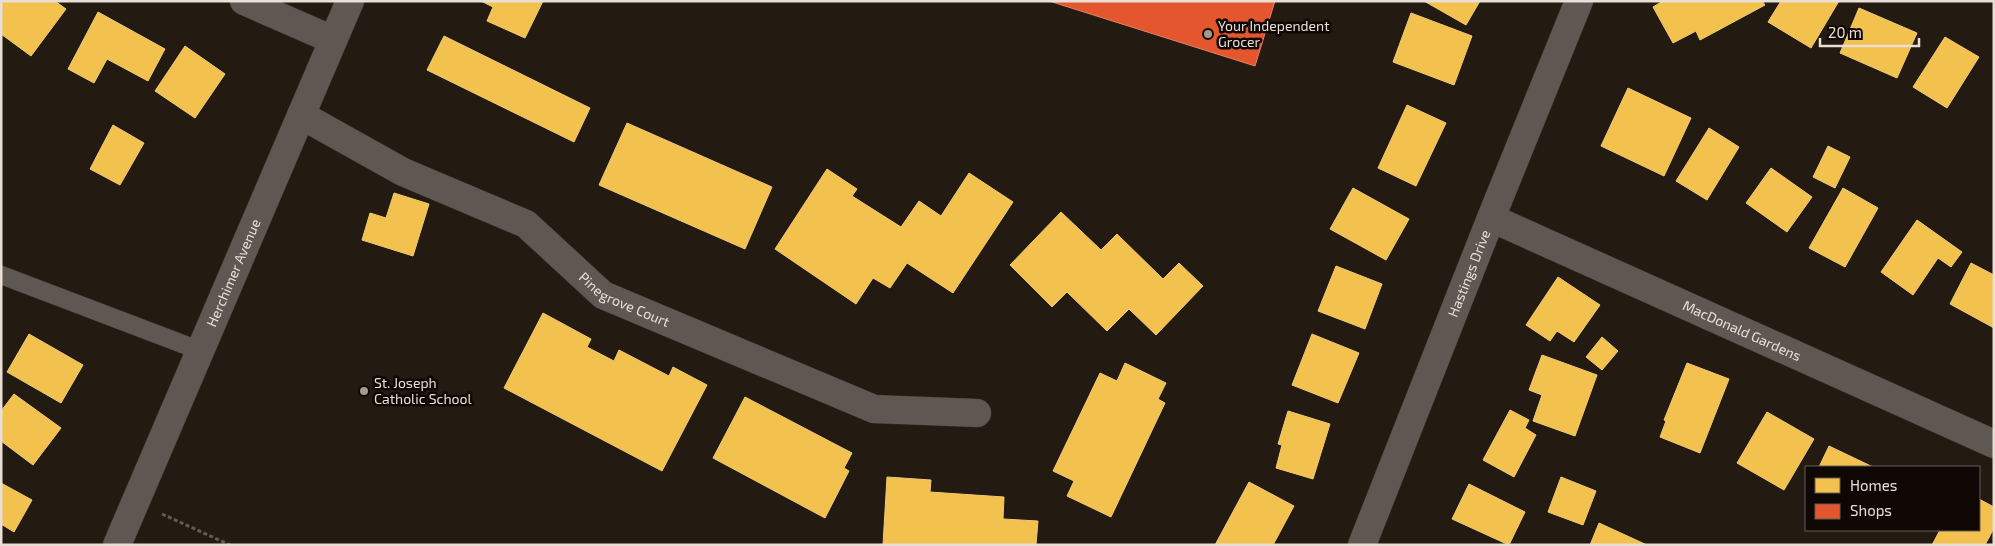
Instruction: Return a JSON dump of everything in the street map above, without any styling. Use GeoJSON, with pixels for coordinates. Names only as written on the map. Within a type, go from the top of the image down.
{"type":"FeatureCollection","features":[{"type":"Feature","properties":{"kind":"street"},"geometry":{"type":"LineString","coordinates":[[244,1],[333,40]]}},
{"type":"Feature","properties":{"kind":"street","name":"Herchimer Avenue"},"geometry":{"type":"LineString","coordinates":[[117,545],[350,1]]}},
{"type":"Feature","properties":{"kind":"street","name":"Hastings Drive"},"geometry":{"type":"LineString","coordinates":[[1362,545],[1579,1]]}},
{"type":"Feature","properties":{"kind":"street","name":"Pinegrove Court"},"geometry":{"type":"LineString","coordinates":[[301,115],[403,172],[526,224],[603,295],[874,409],[977,413]]}},
{"type":"Feature","properties":{"kind":"street","name":"MacDonald Gardens"},"geometry":{"type":"LineString","coordinates":[[1491,218],[1994,444]]}},
{"type":"Feature","properties":{"kind":"lane"},"geometry":{"type":"LineString","coordinates":[[1,275],[201,351]]}},
{"type":"Feature","properties":{"kind":"path"},"geometry":{"type":"LineString","coordinates":[[136,502],[230,545]]}},
{"type":"Feature","properties":{"kind":"building: Homes"},"geometry":{"type":"Polygon","coordinates":[[[2,1],[55,1],[66,9],[31,56],[1,34],[2,1]]]}},
{"type":"Feature","properties":{"kind":"building: Homes"},"geometry":{"type":"Polygon","coordinates":[[[481,1],[543,1],[525,38],[487,21],[493,7],[481,1]]]}},
{"type":"Feature","properties":{"kind":"building: Homes"},"geometry":{"type":"Polygon","coordinates":[[[1424,1],[1480,1],[1466,25],[1424,1]]]}},
{"type":"Feature","properties":{"kind":"building: Homes"},"geometry":{"type":"Polygon","coordinates":[[[1663,1],[1762,1],[1765,5],[1700,40],[1696,31],[1673,43],[1653,7],[1663,1]]]}},
{"type":"Feature","properties":{"kind":"building: Homes"},"geometry":{"type":"Polygon","coordinates":[[[1781,1],[1839,1],[1811,48],[1768,22],[1781,1]]]}},
{"type":"Feature","properties":{"kind":"building: Homes"},"geometry":{"type":"Polygon","coordinates":[[[1859,8],[1917,33],[1897,78],[1840,53],[1859,8]]]}},
{"type":"Feature","properties":{"kind":"building: Homes"},"geometry":{"type":"Polygon","coordinates":[[[98,12],[165,49],[148,81],[107,59],[94,83],[68,69],[98,12]]]}},
{"type":"Feature","properties":{"kind":"building: Homes"},"geometry":{"type":"Polygon","coordinates":[[[1411,13],[1472,36],[1454,85],[1393,62],[1411,13]]]}},
{"type":"Feature","properties":{"kind":"building: Homes"},"geometry":{"type":"Polygon","coordinates":[[[444,36],[590,108],[574,142],[427,70],[444,36]]]}},
{"type":"Feature","properties":{"kind":"building: Homes"},"geometry":{"type":"Polygon","coordinates":[[[1945,37],[1979,57],[1947,108],[1913,87],[1945,37]]]}},
{"type":"Feature","properties":{"kind":"building: Homes"},"geometry":{"type":"Polygon","coordinates":[[[185,46],[225,74],[195,118],[155,91],[185,46]]]}},
{"type":"Feature","properties":{"kind":"building: Homes"},"geometry":{"type":"Polygon","coordinates":[[[1628,88],[1691,118],[1664,176],[1601,146],[1628,88]]]}},
{"type":"Feature","properties":{"kind":"building: Homes"},"geometry":{"type":"Polygon","coordinates":[[[1407,105],[1446,123],[1416,186],[1378,168],[1407,105]]]}},
{"type":"Feature","properties":{"kind":"building: Homes"},"geometry":{"type":"Polygon","coordinates":[[[627,123],[772,187],[745,249],[599,185],[627,123]]]}},
{"type":"Feature","properties":{"kind":"building: Homes"},"geometry":{"type":"Polygon","coordinates":[[[113,125],[144,143],[120,185],[90,169],[113,125]]]}},
{"type":"Feature","properties":{"kind":"building: Homes"},"geometry":{"type":"Polygon","coordinates":[[[1709,128],[1739,147],[1707,200],[1676,181],[1709,128]]]}},
{"type":"Feature","properties":{"kind":"building: Homes"},"geometry":{"type":"Polygon","coordinates":[[[1828,146],[1850,157],[1835,188],[1813,177],[1828,146]]]}},
{"type":"Feature","properties":{"kind":"building: Homes"},"geometry":{"type":"Polygon","coordinates":[[[1771,168],[1812,197],[1787,232],[1746,203],[1771,168]]]}},
{"type":"Feature","properties":{"kind":"building: Homes"},"geometry":{"type":"Polygon","coordinates":[[[827,169],[857,189],[852,196],[901,227],[919,201],[941,216],[969,173],[1013,202],[953,293],[907,263],[890,288],[873,278],[856,304],[775,249],[827,169]]]}},
{"type":"Feature","properties":{"kind":"building: Homes"},"geometry":{"type":"Polygon","coordinates":[[[1353,188],[1409,219],[1386,260],[1330,229],[1353,188]]]}},
{"type":"Feature","properties":{"kind":"building: Homes"},"geometry":{"type":"Polygon","coordinates":[[[1843,188],[1878,208],[1845,267],[1809,248],[1843,188]]]}},
{"type":"Feature","properties":{"kind":"building: Homes"},"geometry":{"type":"Polygon","coordinates":[[[394,193],[429,204],[413,256],[362,240],[370,213],[386,218],[394,193]]]}},
{"type":"Feature","properties":{"kind":"building: Homes"},"geometry":{"type":"Polygon","coordinates":[[[1061,212],[1101,250],[1117,234],[1163,279],[1179,263],[1203,286],[1156,335],[1129,309],[1107,331],[1067,292],[1052,307],[1010,265],[1061,212]]]}},
{"type":"Feature","properties":{"kind":"building: Homes"},"geometry":{"type":"Polygon","coordinates":[[[1917,220],[1962,252],[1951,267],[1938,258],[1913,295],[1881,272],[1917,220]]]}},
{"type":"Feature","properties":{"kind":"building: Homes"},"geometry":{"type":"Polygon","coordinates":[[[1971,263],[1994,275],[1994,328],[1950,304],[1971,263]]]}},
{"type":"Feature","properties":{"kind":"building: Homes"},"geometry":{"type":"Polygon","coordinates":[[[1336,266],[1382,284],[1365,329],[1318,311],[1336,266]]]}},
{"type":"Feature","properties":{"kind":"building: Homes"},"geometry":{"type":"Polygon","coordinates":[[[1558,277],[1600,305],[1574,342],[1557,331],[1550,341],[1526,325],[1558,277]]]}},
{"type":"Feature","properties":{"kind":"building: Homes"},"geometry":{"type":"Polygon","coordinates":[[[543,313],[591,339],[587,347],[614,361],[619,350],[669,376],[673,367],[707,385],[662,471],[504,388],[543,313]]]}},
{"type":"Feature","properties":{"kind":"building: Homes"},"geometry":{"type":"Polygon","coordinates":[[[29,334],[83,365],[61,403],[7,372],[29,334]]]}},
{"type":"Feature","properties":{"kind":"building: Homes"},"geometry":{"type":"Polygon","coordinates":[[[1312,334],[1359,353],[1338,403],[1292,385],[1312,334]]]}},
{"type":"Feature","properties":{"kind":"building: Homes"},"geometry":{"type":"Polygon","coordinates":[[[1602,337],[1618,351],[1602,370],[1586,357],[1602,337]]]}},
{"type":"Feature","properties":{"kind":"building: Homes"},"geometry":{"type":"Polygon","coordinates":[[[1542,355],[1597,375],[1575,436],[1533,421],[1542,395],[1529,390],[1542,355]]]}},
{"type":"Feature","properties":{"kind":"building: Homes"},"geometry":{"type":"Polygon","coordinates":[[[1125,363],[1166,383],[1158,399],[1165,403],[1111,517],[1067,496],[1074,481],[1053,471],[1100,373],[1117,381],[1125,363]]]}},
{"type":"Feature","properties":{"kind":"building: Homes"},"geometry":{"type":"Polygon","coordinates":[[[1687,363],[1729,379],[1700,453],[1660,437],[1666,421],[1664,420],[1687,363]]]}},
{"type":"Feature","properties":{"kind":"building: Homes"},"geometry":{"type":"Polygon","coordinates":[[[14,394],[61,428],[33,465],[1,441],[1,411],[14,394]]]}},
{"type":"Feature","properties":{"kind":"building: Homes"},"geometry":{"type":"Polygon","coordinates":[[[745,397],[852,453],[844,468],[849,471],[825,518],[713,458],[745,397]]]}},
{"type":"Feature","properties":{"kind":"building: Homes"},"geometry":{"type":"Polygon","coordinates":[[[1510,410],[1529,420],[1525,428],[1536,435],[1514,477],[1483,460],[1510,410]]]}},
{"type":"Feature","properties":{"kind":"building: Homes"},"geometry":{"type":"Polygon","coordinates":[[[1288,411],[1330,424],[1313,479],[1276,468],[1282,445],[1278,444],[1288,411]]]}},
{"type":"Feature","properties":{"kind":"building: Homes"},"geometry":{"type":"Polygon","coordinates":[[[1767,412],[1814,439],[1784,490],[1737,463],[1767,412]]]}},
{"type":"Feature","properties":{"kind":"building: Homes"},"geometry":{"type":"Polygon","coordinates":[[[1829,446],[1871,466],[1819,466],[1829,446]]]}},
{"type":"Feature","properties":{"kind":"building: Homes"},"geometry":{"type":"Polygon","coordinates":[[[887,477],[931,480],[930,492],[1004,497],[1003,519],[1038,521],[1036,545],[883,545],[887,477]]]}},
{"type":"Feature","properties":{"kind":"building: Homes"},"geometry":{"type":"Polygon","coordinates":[[[1561,477],[1596,491],[1583,525],[1548,512],[1561,477]]]}},
{"type":"Feature","properties":{"kind":"building: Homes"},"geometry":{"type":"Polygon","coordinates":[[[1249,482],[1294,506],[1273,545],[1215,545],[1249,482]]]}},
{"type":"Feature","properties":{"kind":"building: Homes"},"geometry":{"type":"Polygon","coordinates":[[[1,483],[32,500],[14,532],[1,524],[1,483]]]}},
{"type":"Feature","properties":{"kind":"building: Homes"},"geometry":{"type":"Polygon","coordinates":[[[1469,484],[1525,512],[1509,545],[1452,519],[1469,484]]]}},
{"type":"Feature","properties":{"kind":"building: Homes"},"geometry":{"type":"Polygon","coordinates":[[[1980,500],[1994,507],[1994,528],[1985,545],[1932,545],[1939,531],[1980,531],[1980,500]]]}},
{"type":"Feature","properties":{"kind":"building: Homes"},"geometry":{"type":"Polygon","coordinates":[[[1599,523],[1647,545],[1590,545],[1599,523]]]}},
{"type":"Feature","properties":{"kind":"building: Shops","name":"Your Independent Grocer"},"geometry":{"type":"Polygon","coordinates":[[[1049,1],[1275,1],[1255,66],[1049,1]]]}},
{"type":"Feature","properties":{"kind":"place","name":"Your Independent Grocer"},"geometry":{"type":"Point","coordinates":[1208,34]}},
{"type":"Feature","properties":{"kind":"place","name":"St. Joseph Catholic School"},"geometry":{"type":"Point","coordinates":[364,391]}}]}
